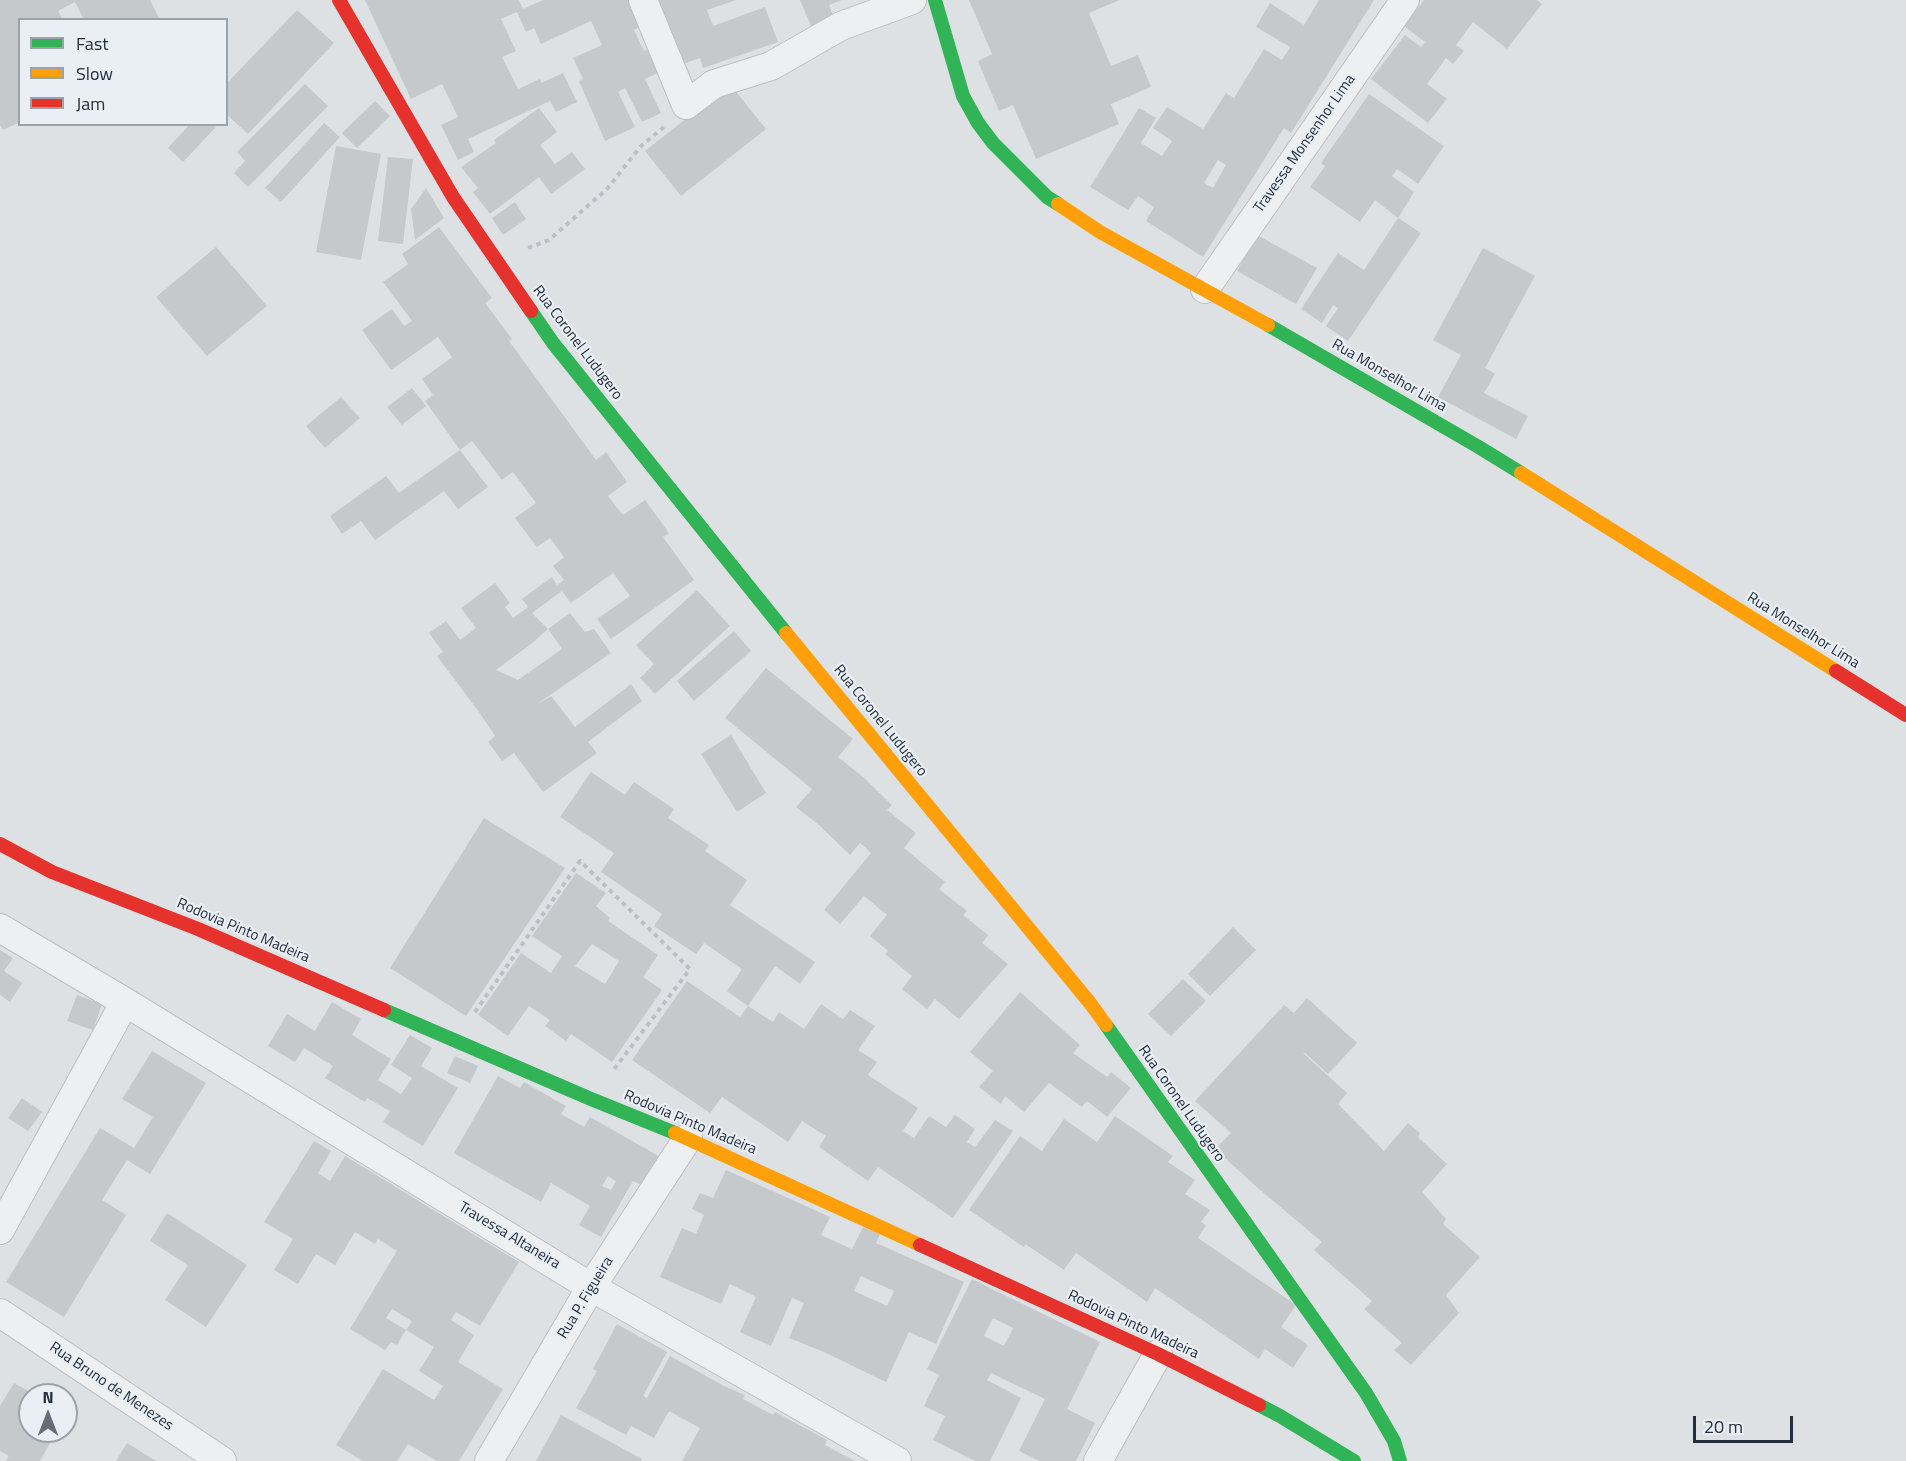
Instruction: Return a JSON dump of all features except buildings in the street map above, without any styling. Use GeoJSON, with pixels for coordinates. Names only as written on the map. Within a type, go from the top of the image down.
{"type":"FeatureCollection","features":[{"type":"Feature","properties":{"kind":"street","name":"Rua Coronel Ludugero"},"geometry":{"type":"LineString","coordinates":[[339,0],[453,197],[552,343],[1090,1003],[1366,1393],[1394,1441],[1400,1461]]}},
{"type":"Feature","properties":{"kind":"street"},"geometry":{"type":"LineString","coordinates":[[643,0],[686,105],[714,84],[771,66],[841,26],[912,0]]}},
{"type":"Feature","properties":{"kind":"street","name":"Rua Monselhor Lima"},"geometry":{"type":"LineString","coordinates":[[935,0],[963,96],[978,123],[993,143],[1047,196],[1100,232],[1205,289],[1477,446],[1906,715]]}},
{"type":"Feature","properties":{"kind":"street","name":"Travessa Monsenhor Lima"},"geometry":{"type":"LineString","coordinates":[[1205,289],[1405,0]]}},
{"type":"Feature","properties":{"kind":"street","name":"Rodovia Pinto Madeira"},"geometry":{"type":"LineString","coordinates":[[0,844],[52,872],[198,929],[591,1099],[688,1138],[1158,1354],[1280,1416],[1354,1461]]}},
{"type":"Feature","properties":{"kind":"street","name":"Travessa Altaneira"},"geometry":{"type":"LineString","coordinates":[[0,928],[591,1287],[897,1461]]}},
{"type":"Feature","properties":{"kind":"street"},"geometry":{"type":"LineString","coordinates":[[0,1230],[125,1002]]}},
{"type":"Feature","properties":{"kind":"street","name":"Rua P. Figueira"},"geometry":{"type":"LineString","coordinates":[[489,1461],[591,1287],[688,1138]]}},
{"type":"Feature","properties":{"kind":"street","name":"Rua Bruno de Menezes"},"geometry":{"type":"LineString","coordinates":[[0,1313],[222,1461]]}},
{"type":"Feature","properties":{"kind":"street"},"geometry":{"type":"LineString","coordinates":[[1098,1461],[1158,1354]]}},
{"type":"Feature","properties":{"kind":"path"},"geometry":{"type":"LineString","coordinates":[[495,260],[549,240],[607,189],[640,147],[686,105]]}},
{"type":"Feature","properties":{"kind":"path"},"geometry":{"type":"LineString","coordinates":[[451,1038],[458,1037],[580,861],[690,969],[591,1099]]}},
{"type":"Feature","properties":{"kind":"traffic: fast"},"geometry":{"type":"LineString","coordinates":[[935,0],[963,96],[978,123],[993,143],[1047,197],[1058,204]]}},
{"type":"Feature","properties":{"kind":"traffic: fast"},"geometry":{"type":"LineString","coordinates":[[531,311],[553,343],[786,633]]}},
{"type":"Feature","properties":{"kind":"traffic: fast"},"geometry":{"type":"LineString","coordinates":[[1268,325],[1521,473]]}},
{"type":"Feature","properties":{"kind":"traffic: fast"},"geometry":{"type":"LineString","coordinates":[[384,1010],[675,1133]]}},
{"type":"Feature","properties":{"kind":"traffic: fast"},"geometry":{"type":"LineString","coordinates":[[1106,1025],[1366,1393],[1394,1441],[1400,1461]]}},
{"type":"Feature","properties":{"kind":"traffic: fast"},"geometry":{"type":"LineString","coordinates":[[1259,1405],[1354,1461]]}},
{"type":"Feature","properties":{"kind":"traffic: slow"},"geometry":{"type":"LineString","coordinates":[[1058,204],[1100,232],[1268,325]]}},
{"type":"Feature","properties":{"kind":"traffic: slow"},"geometry":{"type":"LineString","coordinates":[[1521,473],[1836,671]]}},
{"type":"Feature","properties":{"kind":"traffic: slow"},"geometry":{"type":"LineString","coordinates":[[786,633],[1106,1025]]}},
{"type":"Feature","properties":{"kind":"traffic: slow"},"geometry":{"type":"LineString","coordinates":[[675,1133],[920,1245]]}},
{"type":"Feature","properties":{"kind":"traffic: jam"},"geometry":{"type":"LineString","coordinates":[[339,0],[453,197],[531,311]]}},
{"type":"Feature","properties":{"kind":"traffic: jam"},"geometry":{"type":"LineString","coordinates":[[1836,671],[1906,715]]}},
{"type":"Feature","properties":{"kind":"traffic: jam"},"geometry":{"type":"LineString","coordinates":[[0,844],[52,872],[198,929],[384,1010]]}},
{"type":"Feature","properties":{"kind":"traffic: jam"},"geometry":{"type":"LineString","coordinates":[[920,1245],[1158,1354],[1259,1405]]}}]}
